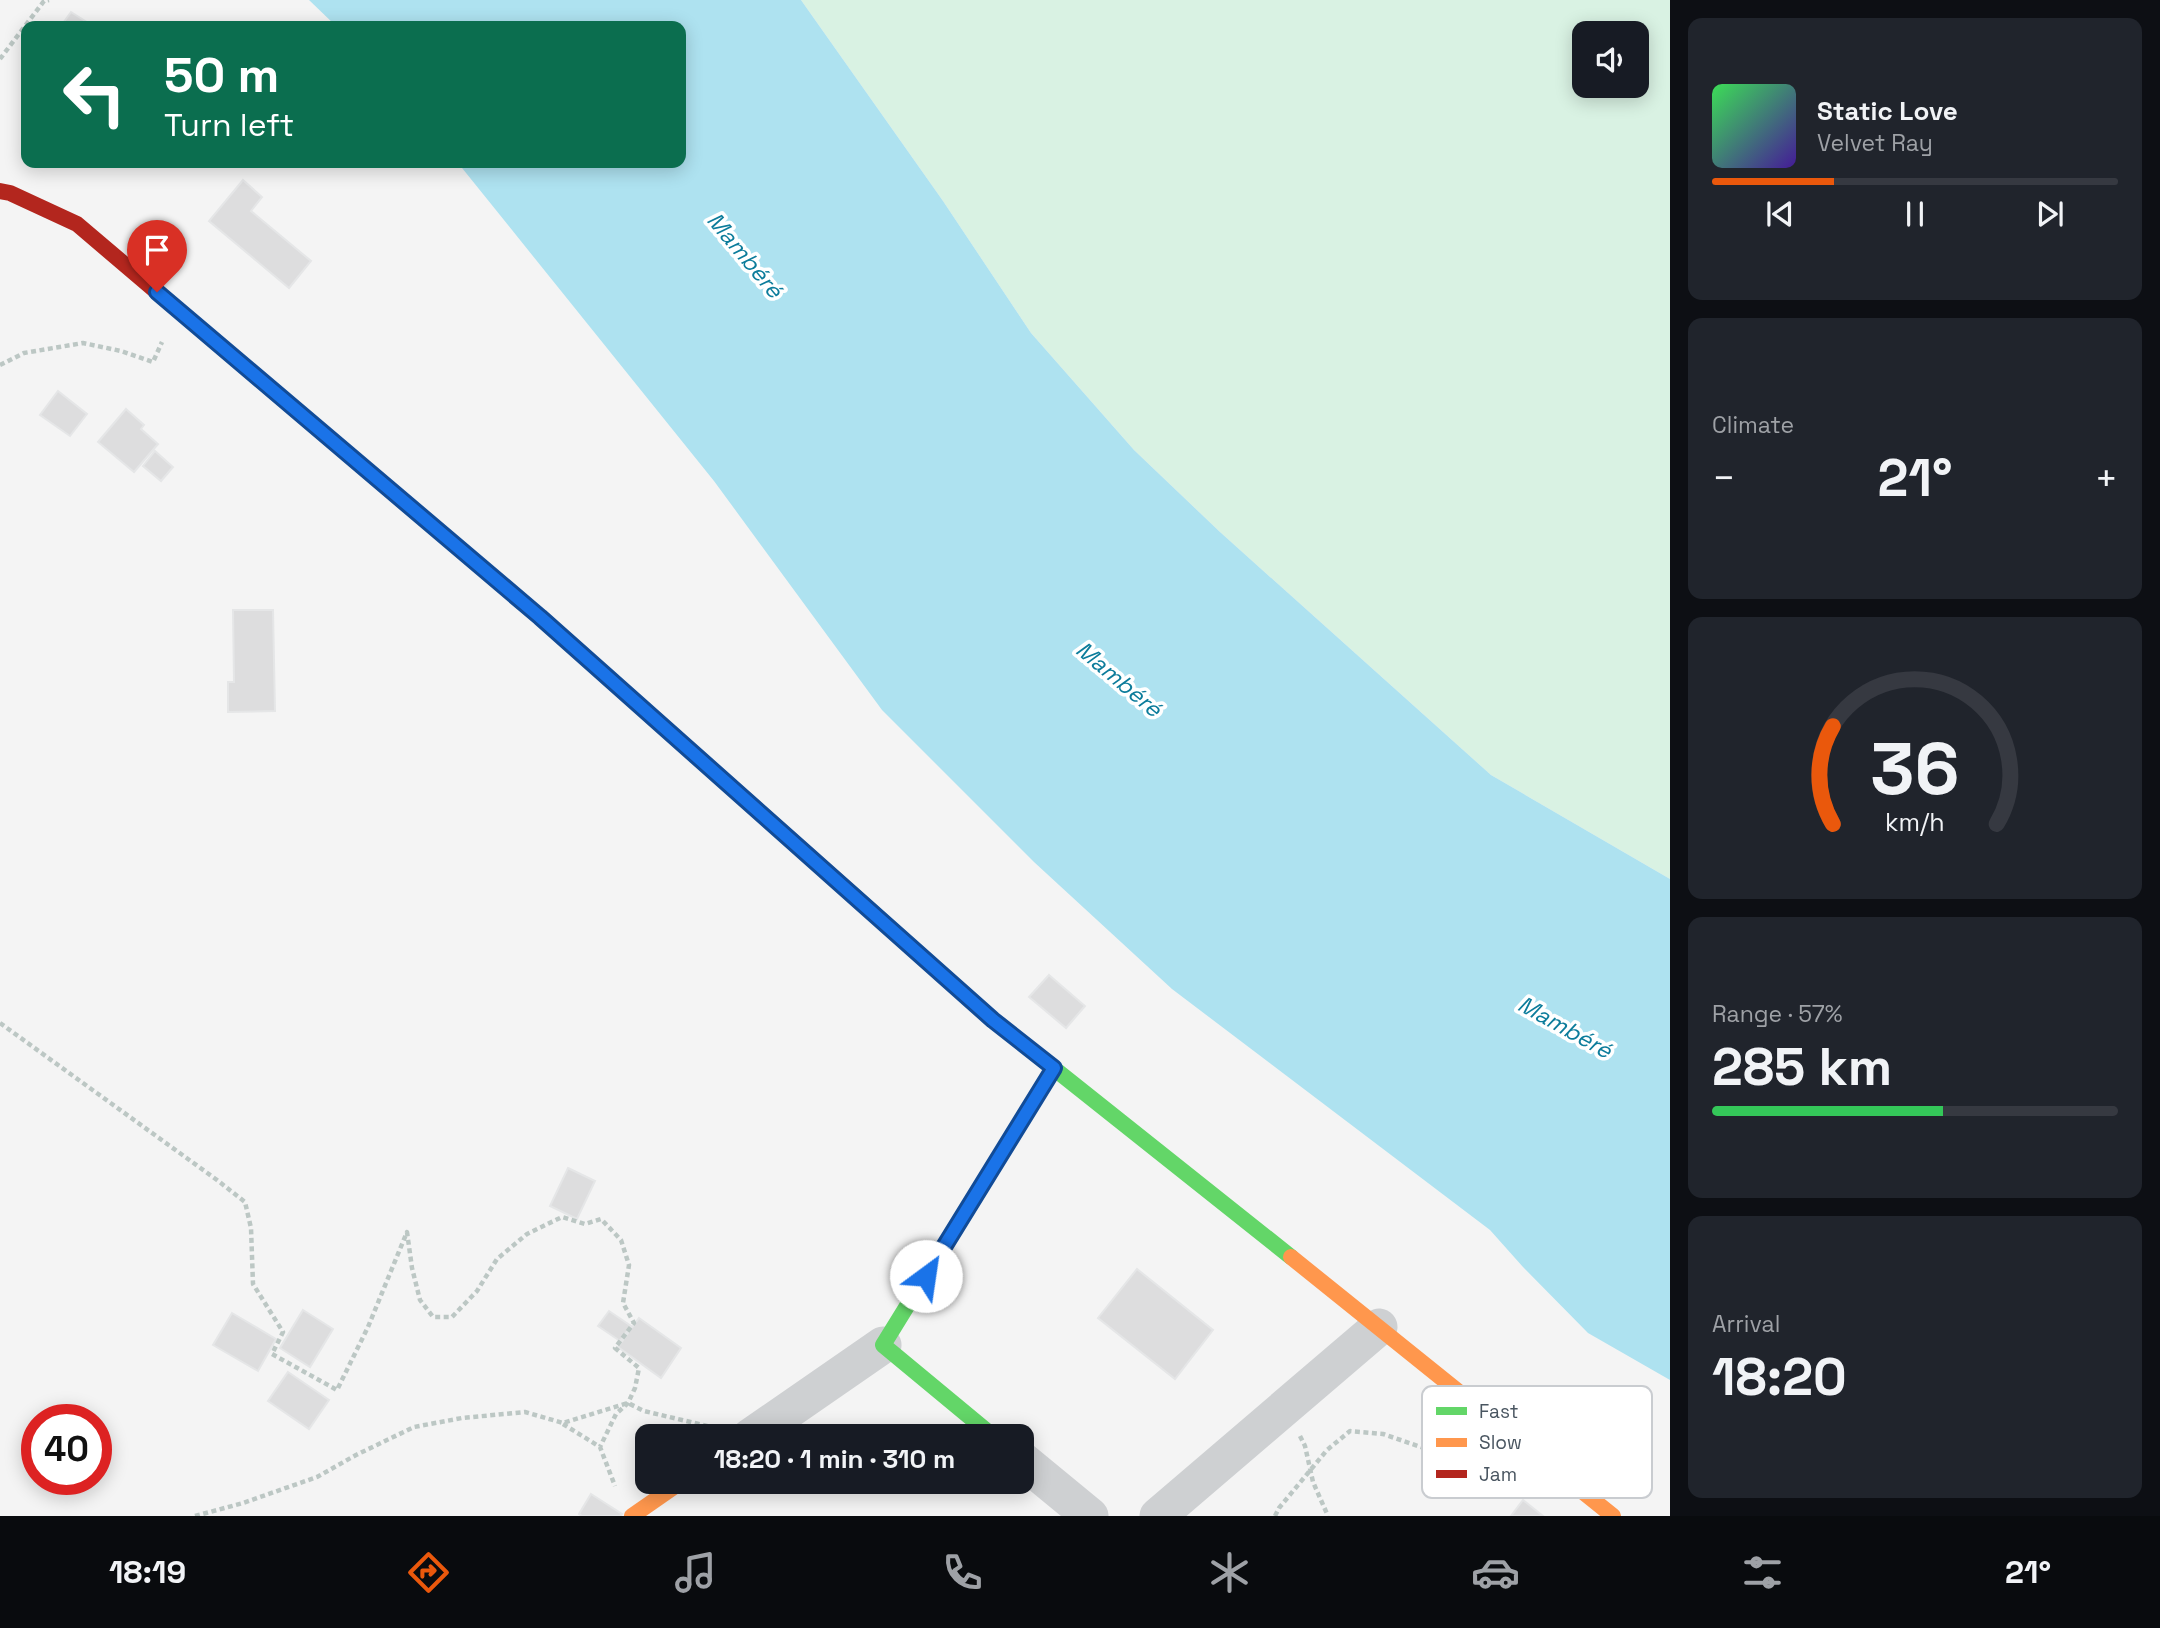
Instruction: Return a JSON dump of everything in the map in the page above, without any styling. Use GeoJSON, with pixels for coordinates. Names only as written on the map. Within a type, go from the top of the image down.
{"type":"FeatureCollection","features":[{"type":"Feature","properties":{"kind":"street"},"geometry":{"type":"LineString","coordinates":[[0,191],[10,193],[77,224],[540,617],[993,1020],[1453,1386]]}},
{"type":"Feature","properties":{"kind":"street"},"geometry":{"type":"LineString","coordinates":[[768,1424],[883,1345],[1054,1068]]}},
{"type":"Feature","properties":{"kind":"street"},"geometry":{"type":"LineString","coordinates":[[1158,1516],[1380,1327]]}},
{"type":"Feature","properties":{"kind":"street"},"geometry":{"type":"LineString","coordinates":[[883,1345],[978,1424]]}},
{"type":"Feature","properties":{"kind":"street"},"geometry":{"type":"LineString","coordinates":[[1034,1470],[1090,1516]]}},
{"type":"Feature","properties":{"kind":"street"},"geometry":{"type":"LineString","coordinates":[[633,1515],[664,1494]]}},
{"type":"Feature","properties":{"kind":"street"},"geometry":{"type":"LineString","coordinates":[[1591,1498],[1613,1516]]}},
{"type":"Feature","properties":{"kind":"path"},"geometry":{"type":"LineString","coordinates":[[27,21],[43,0],[49,0]]}},
{"type":"Feature","properties":{"kind":"path"},"geometry":{"type":"LineString","coordinates":[[0,58],[21,30]]}},
{"type":"Feature","properties":{"kind":"path"},"geometry":{"type":"LineString","coordinates":[[0,365],[24,354],[83,343],[121,351],[153,362],[177,309]]}},
{"type":"Feature","properties":{"kind":"path"},"geometry":{"type":"LineString","coordinates":[[0,1023],[244,1202],[251,1228],[253,1284],[283,1332],[272,1354],[337,1390],[368,1327],[407,1232],[420,1300],[433,1317],[452,1317],[477,1291],[497,1259],[527,1234],[562,1217],[585,1224],[601,1219],[621,1240],[629,1265],[623,1303],[634,1323],[615,1348],[639,1368],[635,1388],[628,1403],[616,1414],[600,1447]]}},
{"type":"Feature","properties":{"kind":"path"},"geometry":{"type":"LineString","coordinates":[[563,1423],[628,1403],[644,1411],[699,1424]]}},
{"type":"Feature","properties":{"kind":"path"},"geometry":{"type":"LineString","coordinates":[[1284,1408],[1306,1446],[1313,1482],[1328,1516]]}},
{"type":"Feature","properties":{"kind":"path"},"geometry":{"type":"LineString","coordinates":[[195,1516],[317,1477],[414,1427],[462,1418],[525,1412],[563,1423],[600,1447],[612,1482],[633,1515]]}},
{"type":"Feature","properties":{"kind":"path"},"geometry":{"type":"LineString","coordinates":[[1275,1516],[1327,1450],[1350,1431],[1382,1434],[1422,1448]]}},
{"type":"Feature","properties":{"kind":"green space"},"geometry":{"type":"Polygon","coordinates":[[[801,0],[1670,0],[1670,879],[1491,775],[1220,532],[1134,450],[1031,333],[943,201],[801,0]]]}},
{"type":"Feature","properties":{"kind":"water","name":"Mambéré"},"geometry":{"type":"Polygon","coordinates":[[[309,0],[801,0],[943,201],[1031,333],[1134,450],[1220,532],[1491,775],[1670,879],[1670,1380],[1588,1333],[1490,1230],[1172,989],[1034,862],[882,710],[714,481],[462,168],[686,168],[686,21],[331,21],[309,0]]]}},
{"type":"Feature","properties":{"kind":"building"},"geometry":{"type":"Polygon","coordinates":[[[71,12],[85,21],[65,21],[71,12]]]}},
{"type":"Feature","properties":{"kind":"building"},"geometry":{"type":"Polygon","coordinates":[[[243,180],[262,197],[251,211],[311,261],[289,288],[209,221],[243,180]]]}},
{"type":"Feature","properties":{"kind":"building"},"geometry":{"type":"Polygon","coordinates":[[[58,391],[87,414],[70,436],[40,415],[58,391]]]}},
{"type":"Feature","properties":{"kind":"building"},"geometry":{"type":"Polygon","coordinates":[[[126,409],[144,425],[141,429],[158,444],[134,472],[98,442],[126,409]]]}},
{"type":"Feature","properties":{"kind":"building"},"geometry":{"type":"Polygon","coordinates":[[[155,451],[173,467],[161,481],[143,466],[155,451]]]}},
{"type":"Feature","properties":{"kind":"building"},"geometry":{"type":"Polygon","coordinates":[[[233,610],[273,610],[275,711],[228,712],[228,682],[234,682],[233,610]]]}},
{"type":"Feature","properties":{"kind":"building"},"geometry":{"type":"Polygon","coordinates":[[[1049,975],[1085,1006],[1066,1028],[1029,997],[1049,975]]]}},
{"type":"Feature","properties":{"kind":"building"},"geometry":{"type":"Polygon","coordinates":[[[568,1168],[595,1181],[577,1219],[550,1206],[568,1168]]]}},
{"type":"Feature","properties":{"kind":"building"},"geometry":{"type":"Polygon","coordinates":[[[1137,1269],[1213,1330],[1175,1379],[1098,1318],[1137,1269]]]}},
{"type":"Feature","properties":{"kind":"building"},"geometry":{"type":"Polygon","coordinates":[[[303,1310],[333,1329],[310,1367],[280,1348],[303,1310]]]}},
{"type":"Feature","properties":{"kind":"building"},"geometry":{"type":"Polygon","coordinates":[[[609,1311],[631,1326],[620,1341],[598,1326],[609,1311]]]}},
{"type":"Feature","properties":{"kind":"building"},"geometry":{"type":"Polygon","coordinates":[[[232,1313],[276,1339],[258,1371],[213,1345],[232,1313]]]}},
{"type":"Feature","properties":{"kind":"building"},"geometry":{"type":"Polygon","coordinates":[[[639,1318],[681,1348],[661,1378],[618,1347],[639,1318]]]}},
{"type":"Feature","properties":{"kind":"building"},"geometry":{"type":"Polygon","coordinates":[[[288,1372],[329,1400],[309,1429],[268,1401],[288,1372]]]}},
{"type":"Feature","properties":{"kind":"building"},"geometry":{"type":"Polygon","coordinates":[[[591,1494],[622,1514],[582,1516],[579,1514],[591,1494]]]}},
{"type":"Feature","properties":{"kind":"building"},"geometry":{"type":"Polygon","coordinates":[[[1523,1500],[1543,1516],[1511,1516],[1523,1500]]]}},
{"type":"Feature","properties":{"kind":"traffic: fast"},"geometry":{"type":"LineString","coordinates":[[850,892],[993,1020],[1291,1257]]}},
{"type":"Feature","properties":{"kind":"traffic: fast"},"geometry":{"type":"LineString","coordinates":[[978,1424],[883,1345],[1054,1068]]}},
{"type":"Feature","properties":{"kind":"traffic: slow"},"geometry":{"type":"LineString","coordinates":[[404,502],[540,617],[850,892]]}},
{"type":"Feature","properties":{"kind":"traffic: slow"},"geometry":{"type":"LineString","coordinates":[[1291,1257],[1451,1386]]}},
{"type":"Feature","properties":{"kind":"traffic: slow"},"geometry":{"type":"LineString","coordinates":[[632,1516],[664,1494]]}},
{"type":"Feature","properties":{"kind":"traffic: slow"},"geometry":{"type":"LineString","coordinates":[[1591,1498],[1613,1516]]}},
{"type":"Feature","properties":{"kind":"traffic: jam"},"geometry":{"type":"LineString","coordinates":[[0,191],[10,193],[77,224],[404,502]]}},
{"type":"Feature","properties":{"kind":"route"},"geometry":{"type":"LineString","coordinates":[[157,292],[540,617],[993,1020],[1054,1068],[926,1276]]}}]}
